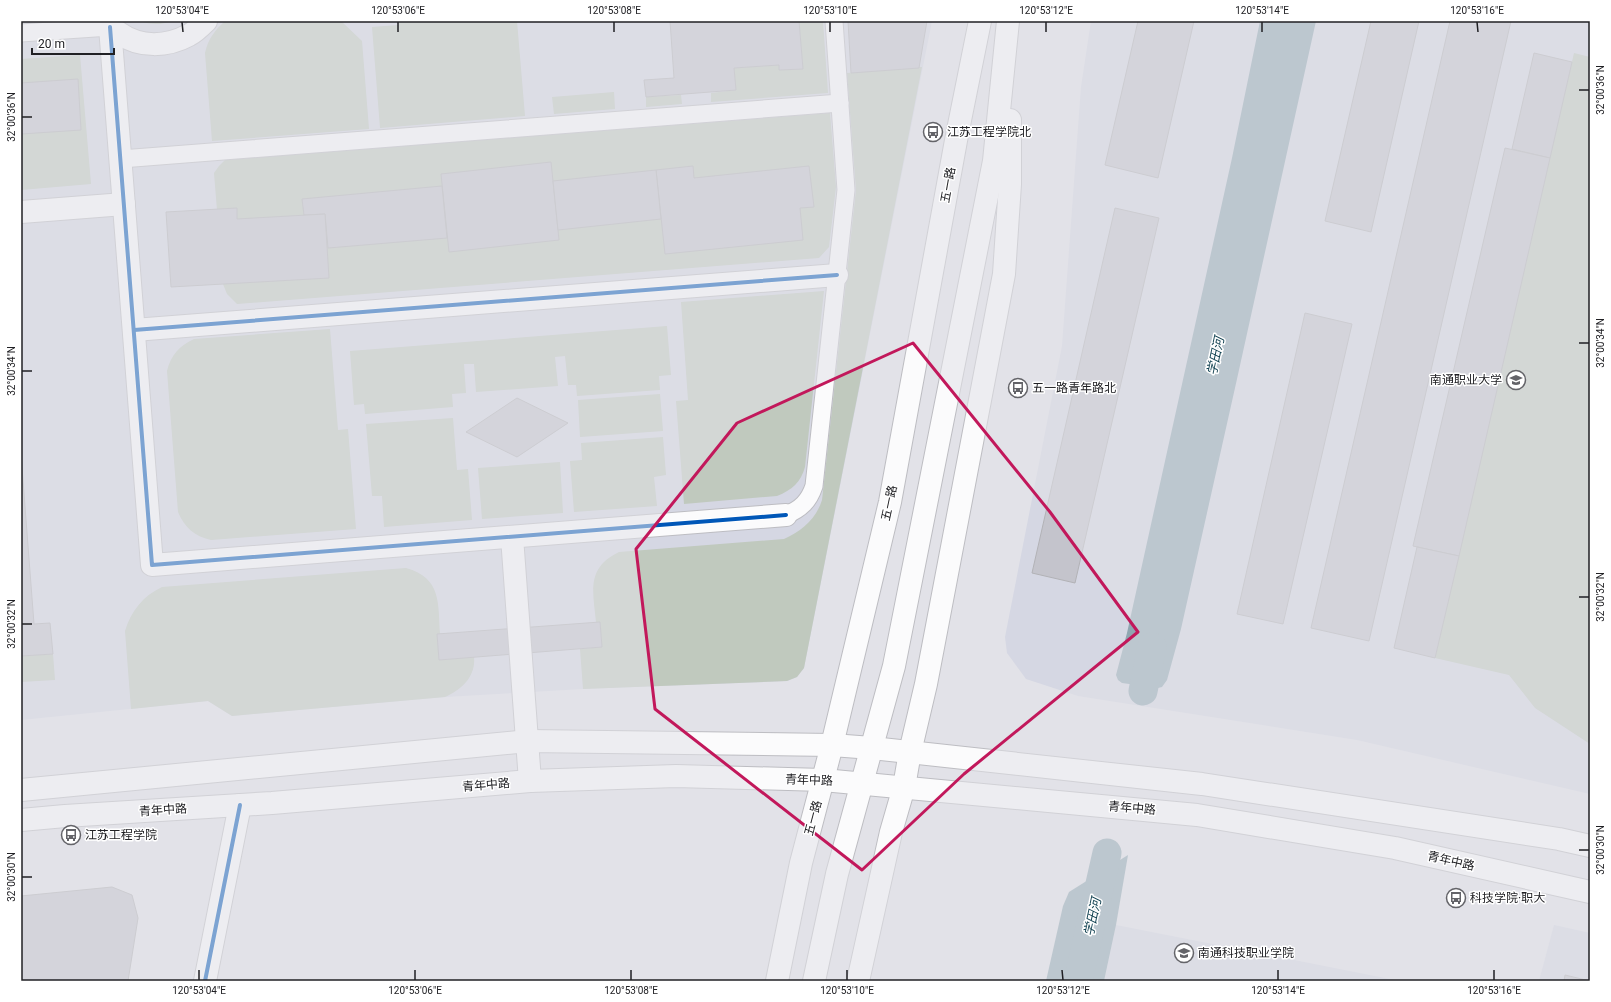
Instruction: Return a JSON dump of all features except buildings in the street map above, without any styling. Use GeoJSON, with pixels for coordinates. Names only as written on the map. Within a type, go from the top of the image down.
{"type":"FeatureCollection","features":[{"type":"Feature","properties":{"kind":"main road"},"geometry":{"type":"LineString","coordinates":[[108,24],[127,38],[148,45],[170,43],[191,35],[206,21]]}},
{"type":"Feature","properties":{"kind":"main road","name":"五一路"},"geometry":{"type":"LineString","coordinates":[[777,981],[801,863],[832,745],[890,502],[957,135],[980,21]]}},
{"type":"Feature","properties":{"kind":"main road"},"geometry":{"type":"LineString","coordinates":[[814,981],[837,874],[894,666],[994,161],[1008,21]]}},
{"type":"Feature","properties":{"kind":"main road"},"geometry":{"type":"LineString","coordinates":[[858,981],[891,832],[904,787],[910,752],[926,684],[1004,274],[1010,184],[1011,21]]}},
{"type":"Feature","properties":{"kind":"main road"},"geometry":{"type":"LineString","coordinates":[[108,24],[121,159],[152,565],[786,515]]}},
{"type":"Feature","properties":{"kind":"main road"},"geometry":{"type":"LineString","coordinates":[[21,212],[124,204]]}},
{"type":"Feature","properties":{"kind":"main road"},"geometry":{"type":"LineString","coordinates":[[134,330],[837,275]]}},
{"type":"Feature","properties":{"kind":"main road"},"geometry":{"type":"LineString","coordinates":[[512,537],[530,782]]}},
{"type":"Feature","properties":{"kind":"main road"},"geometry":{"type":"LineString","coordinates":[[21,790],[528,741],[832,745],[910,752],[1202,784],[1559,839],[1590,846]]}},
{"type":"Feature","properties":{"kind":"main road","name":"青年中路"},"geometry":{"type":"LineString","coordinates":[[21,820],[240,805],[530,782],[676,776],[823,780],[1197,814],[1395,848],[1590,892]]}},
{"type":"Feature","properties":{"kind":"main road"},"geometry":{"type":"LineString","coordinates":[[205,981],[240,805]]}},
{"type":"Feature","properties":{"kind":"lane"},"geometry":{"type":"LineString","coordinates":[[786,515],[796,511],[805,503],[814,486],[846,190],[834,21]]}},
{"type":"Feature","properties":{"kind":"lane"},"geometry":{"type":"LineString","coordinates":[[21,33],[108,24]]}},
{"type":"Feature","properties":{"kind":"lane"},"geometry":{"type":"LineString","coordinates":[[121,159],[840,103]]}},
{"type":"Feature","properties":{"kind":"highlighted area"},"geometry":{"type":"Polygon","coordinates":[[[913,343],[1050,512],[1138,632],[964,774],[862,870],[655,709],[636,549],[737,423],[913,343]]]}},
{"type":"Feature","properties":{"kind":"shaded area"},"geometry":{"type":"Polygon","coordinates":[[[21,21],[932,21],[804,668],[797,677],[787,681],[583,689],[445,697],[232,716],[208,701],[21,720],[21,21]]]}},
{"type":"Feature","properties":{"kind":"shaded area"},"geometry":{"type":"Polygon","coordinates":[[[139,21],[171,21],[163,24],[155,24],[139,21]]]}},
{"type":"Feature","properties":{"kind":"shaded area"},"geometry":{"type":"Polygon","coordinates":[[[225,21],[341,21],[362,41],[369,129],[212,141],[205,53],[212,35],[225,21]]]}},
{"type":"Feature","properties":{"kind":"shaded area"},"geometry":{"type":"Polygon","coordinates":[[[398,21],[517,21],[525,116],[380,128],[372,27],[398,25],[398,21]]]}},
{"type":"Feature","properties":{"kind":"shaded area"},"geometry":{"type":"Polygon","coordinates":[[[799,21],[823,21],[828,93],[711,102],[711,93],[735,90],[734,68],[779,65],[780,70],[803,69],[799,21]]]}},
{"type":"Feature","properties":{"kind":"shaded area"},"geometry":{"type":"Polygon","coordinates":[[[1091,21],[1590,21],[1590,794],[1357,740],[1078,696],[1026,679],[1007,653],[1005,637],[1062,346],[1081,87],[1091,21]]]}},
{"type":"Feature","properties":{"kind":"shaded area"},"geometry":{"type":"Polygon","coordinates":[[[1574,53],[1590,57],[1590,744],[1535,708],[1509,675],[1435,658],[1574,53]]]}},
{"type":"Feature","properties":{"kind":"shaded area"},"geometry":{"type":"Polygon","coordinates":[[[80,55],[91,184],[21,190],[21,59],[80,55]]]}},
{"type":"Feature","properties":{"kind":"shaded area"},"geometry":{"type":"Polygon","coordinates":[[[922,67],[804,668],[797,677],[787,681],[583,689],[580,649],[602,647],[600,622],[596,622],[593,590],[596,573],[608,558],[619,552],[784,539],[808,524],[816,513],[822,500],[856,190],[847,73],[922,67]]]}},
{"type":"Feature","properties":{"kind":"shaded area"},"geometry":{"type":"Polygon","coordinates":[[[614,92],[615,109],[554,114],[552,97],[614,92]]]}},
{"type":"Feature","properties":{"kind":"shaded area"},"geometry":{"type":"Polygon","coordinates":[[[681,95],[682,104],[646,107],[646,97],[681,95]]]}},
{"type":"Feature","properties":{"kind":"shaded area"},"geometry":{"type":"Polygon","coordinates":[[[830,113],[836,187],[829,247],[819,258],[237,304],[227,294],[223,284],[214,173],[225,160],[830,113]]]}},
{"type":"Feature","properties":{"kind":"shaded area"},"geometry":{"type":"Polygon","coordinates":[[[824,291],[805,467],[801,477],[795,485],[777,496],[684,504],[676,401],[688,400],[681,302],[824,291]]]}},
{"type":"Feature","properties":{"kind":"shaded area"},"geometry":{"type":"Polygon","coordinates":[[[667,326],[671,375],[659,376],[660,390],[577,396],[576,385],[568,385],[565,356],[555,357],[558,386],[476,392],[474,364],[464,364],[466,393],[452,394],[453,407],[365,414],[364,404],[354,405],[350,351],[667,326]]]}},
{"type":"Feature","properties":{"kind":"shaded area"},"geometry":{"type":"Polygon","coordinates":[[[330,329],[338,430],[348,429],[356,529],[211,540],[195,534],[187,527],[178,512],[167,371],[173,356],[180,348],[194,339],[330,329]]]}},
{"type":"Feature","properties":{"kind":"shaded area"},"geometry":{"type":"Polygon","coordinates":[[[660,394],[663,431],[580,437],[578,400],[660,394]]]}},
{"type":"Feature","properties":{"kind":"shaded area"},"geometry":{"type":"Polygon","coordinates":[[[453,418],[457,470],[468,469],[472,520],[384,527],[382,496],[372,496],[366,424],[453,418]]]}},
{"type":"Feature","properties":{"kind":"shaded area"},"geometry":{"type":"Polygon","coordinates":[[[663,437],[666,475],[654,477],[657,506],[574,512],[570,461],[582,460],[581,443],[663,437]]]}},
{"type":"Feature","properties":{"kind":"shaded area"},"geometry":{"type":"Polygon","coordinates":[[[560,462],[563,513],[482,519],[478,468],[560,462]]]}},
{"type":"Feature","properties":{"kind":"shaded area"},"geometry":{"type":"Polygon","coordinates":[[[406,568],[418,572],[426,578],[432,585],[436,594],[440,634],[437,635],[439,660],[474,657],[473,671],[470,677],[457,691],[445,697],[232,716],[208,701],[131,709],[125,631],[134,611],[139,605],[149,595],[162,587],[406,568]]]}},
{"type":"Feature","properties":{"kind":"shaded area"},"geometry":{"type":"Polygon","coordinates":[[[53,654],[55,680],[21,682],[21,656],[53,654]]]}},
{"type":"Feature","properties":{"kind":"shaded area","name":"南通科技职业学院"},"geometry":{"type":"Polygon","coordinates":[[[1116,925],[1400,981],[1104,981],[1116,925]]]}},
{"type":"Feature","properties":{"kind":"shaded area"},"geometry":{"type":"Polygon","coordinates":[[[1554,925],[1590,933],[1590,981],[1539,981],[1554,925]]]}},
{"type":"Feature","properties":{"kind":"water"},"geometry":{"type":"Polygon","coordinates":[[[1260,21],[1316,21],[1181,629],[1167,680],[1162,687],[1158,688],[1122,683],[1118,680],[1116,675],[1127,633],[1232,158],[1260,21]]]}},
{"type":"Feature","properties":{"kind":"water"},"geometry":{"type":"Polygon","coordinates":[[[1128,855],[1116,925],[1104,981],[1046,981],[1063,906],[1069,892],[1128,855]]]}},
{"type":"Feature","properties":{"kind":"waterway","name":"学田河"},"geometry":{"type":"LineString","coordinates":[[1143,691],[1152,647]]}},
{"type":"Feature","properties":{"kind":"waterway","name":"学田河"},"geometry":{"type":"LineString","coordinates":[[1078,981],[1107,853]]}},
{"type":"Feature","properties":{"kind":"cycle path"},"geometry":{"type":"LineString","coordinates":[[110,27],[152,565],[786,515]]}},
{"type":"Feature","properties":{"kind":"cycle path"},"geometry":{"type":"LineString","coordinates":[[134,330],[837,275]]}},
{"type":"Feature","properties":{"kind":"cycle path"},"geometry":{"type":"LineString","coordinates":[[205,981],[240,805]]}},
{"type":"Feature","properties":{"kind":"place","name":"江苏工程学院北"},"geometry":{"type":"Point","coordinates":[933,132]}},
{"type":"Feature","properties":{"kind":"place","name":"南通职业大学"},"geometry":{"type":"Point","coordinates":[1516,380]}},
{"type":"Feature","properties":{"kind":"place","name":"五一路青年路北"},"geometry":{"type":"Point","coordinates":[1018,388]}},
{"type":"Feature","properties":{"kind":"place","name":"江苏工程学院"},"geometry":{"type":"Point","coordinates":[71,835]}},
{"type":"Feature","properties":{"kind":"place","name":"科技学院·职大"},"geometry":{"type":"Point","coordinates":[1456,898]}},
{"type":"Feature","properties":{"kind":"place","name":"南通科技职业学院"},"geometry":{"type":"Point","coordinates":[1184,953]}}]}
